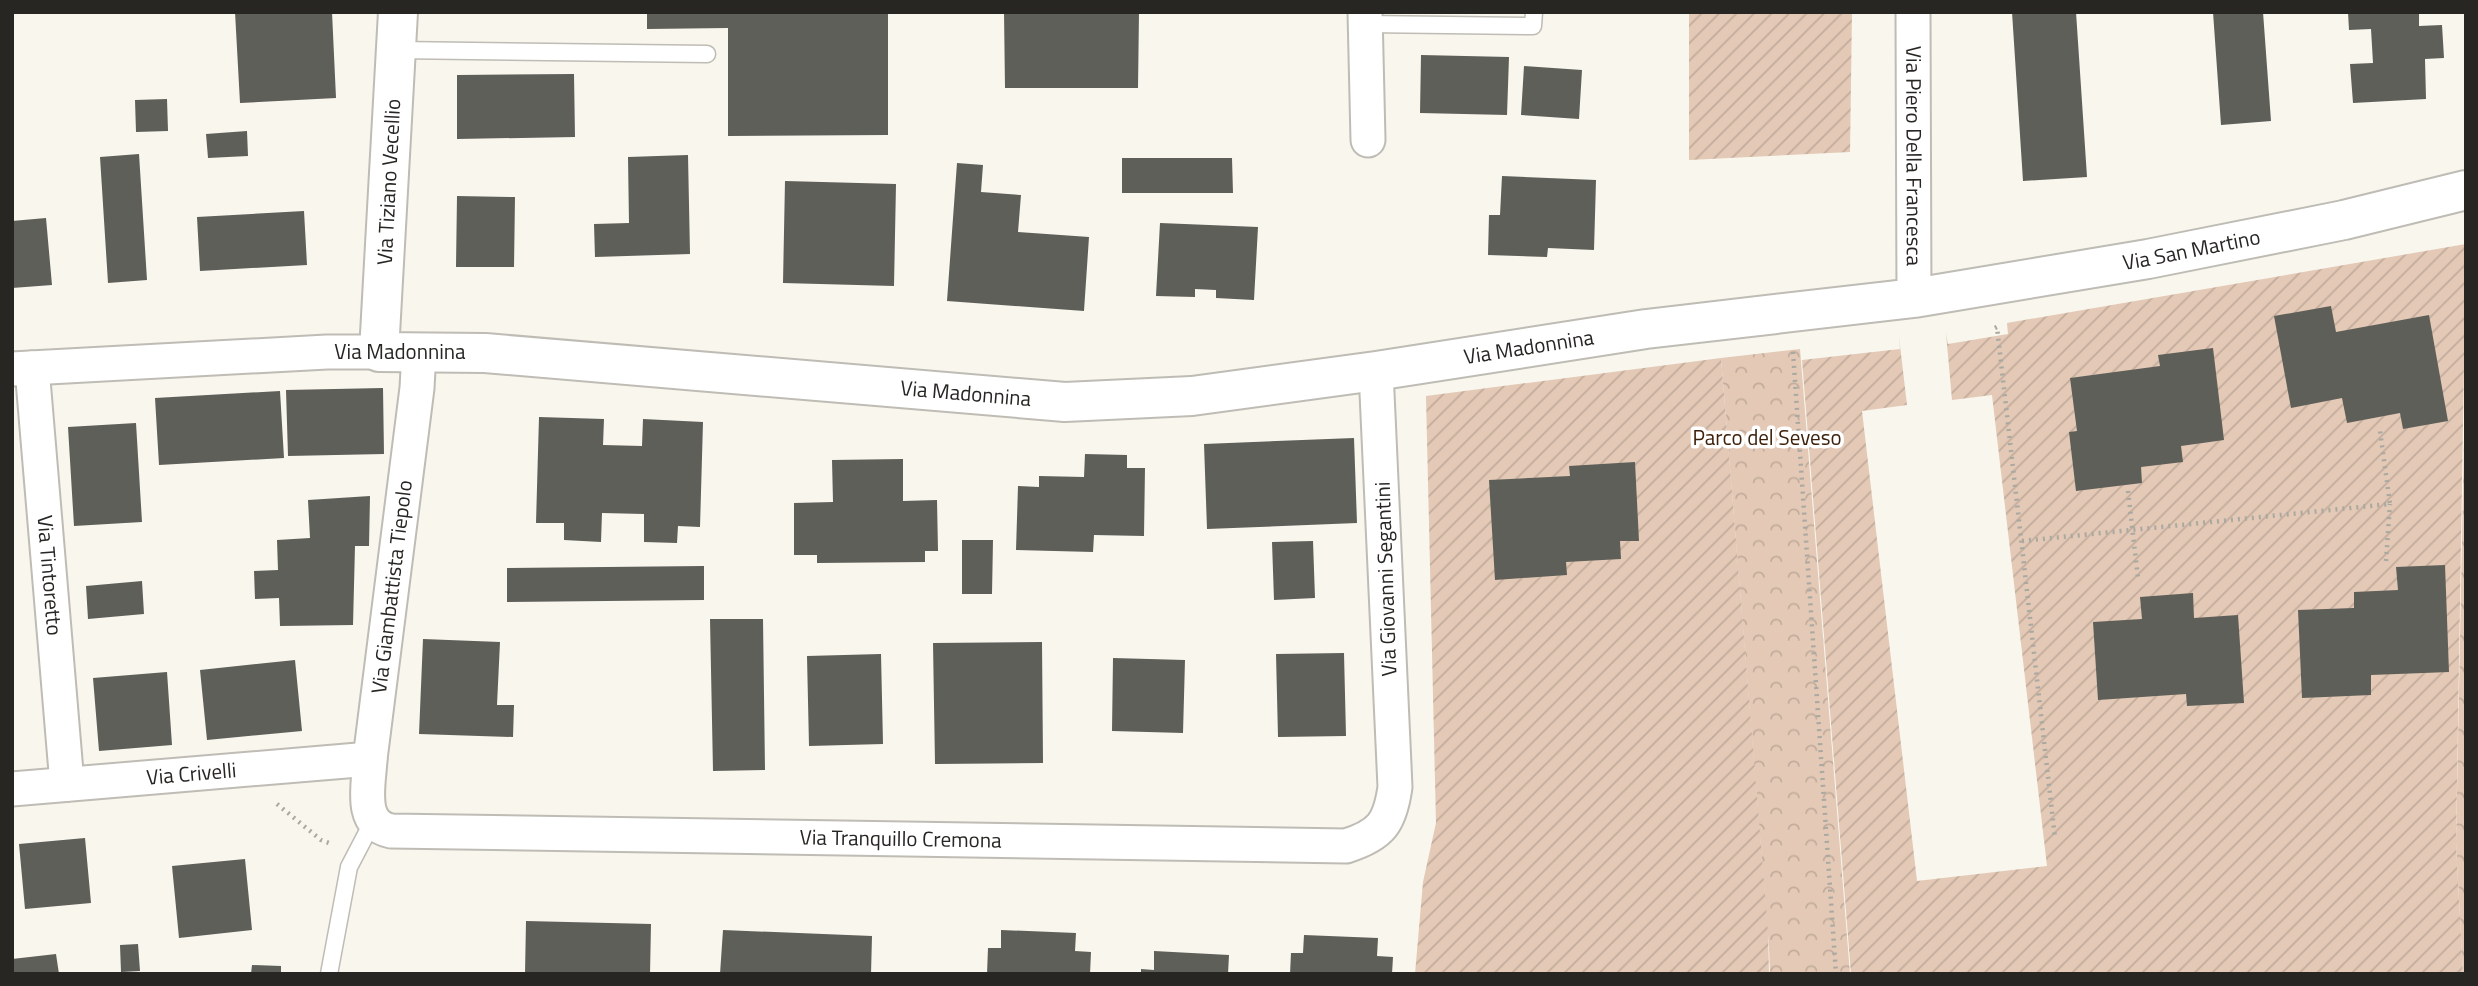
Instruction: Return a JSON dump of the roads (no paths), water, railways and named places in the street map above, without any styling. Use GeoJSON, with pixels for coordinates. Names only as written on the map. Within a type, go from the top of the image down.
{"type":"FeatureCollection","features":[{"type":"Feature","properties":{"kind":"street","name":"Via Tiziano Vecellio"},"geometry":{"type":"LineString","coordinates":[[380,352],[398,12]]}},
{"type":"Feature","properties":{"kind":"street","name":"Via Piero Della Francesca"},"geometry":{"type":"LineString","coordinates":[[1913,12],[1914,298]]}},
{"type":"Feature","properties":{"kind":"street"},"geometry":{"type":"LineString","coordinates":[[1365,18],[1368,140]]}},
{"type":"Feature","properties":{"kind":"street","name":"Via San Martino"},"geometry":{"type":"LineString","coordinates":[[1914,298],[2148,259],[2344,220],[2466,190]]}},
{"type":"Feature","properties":{"kind":"street","name":"Via Madonnina"},"geometry":{"type":"LineString","coordinates":[[22,369],[327,352],[485,353],[1065,402],[1192,396],[1376,371],[1646,329],[1914,298]]}},
{"type":"Feature","properties":{"kind":"street","name":"Via Giambattista Tiepolo"},"geometry":{"type":"LineString","coordinates":[[373,821],[367,807],[370,759],[419,352]]}},
{"type":"Feature","properties":{"kind":"street","name":"Via Tintoretto"},"geometry":{"type":"LineString","coordinates":[[22,369],[67,784]]}},
{"type":"Feature","properties":{"kind":"street","name":"Via Giovanni Segantini"},"geometry":{"type":"LineString","coordinates":[[1376,371],[1395,787]]}},
{"type":"Feature","properties":{"kind":"street","name":"Via Crivelli"},"geometry":{"type":"LineString","coordinates":[[12,789],[370,759]]}},
{"type":"Feature","properties":{"kind":"street","name":"Via Tranquillo Cremona"},"geometry":{"type":"LineString","coordinates":[[373,821],[381,829],[391,831],[1346,846],[1368,839],[1383,824],[1391,809],[1395,787]]}},
{"type":"Feature","properties":{"kind":"lane"},"geometry":{"type":"LineString","coordinates":[[1365,18],[1533,26],[1534,12]]}},
{"type":"Feature","properties":{"kind":"lane"},"geometry":{"type":"LineString","coordinates":[[396,50],[707,54]]}},
{"type":"Feature","properties":{"kind":"lane"},"geometry":{"type":"LineString","coordinates":[[328,974],[349,867],[373,821]]}},
{"type":"Feature","properties":{"kind":"park label","name":"Parco del Seveso"},"geometry":{"type":"Point","coordinates":[1767,438]}}]}
